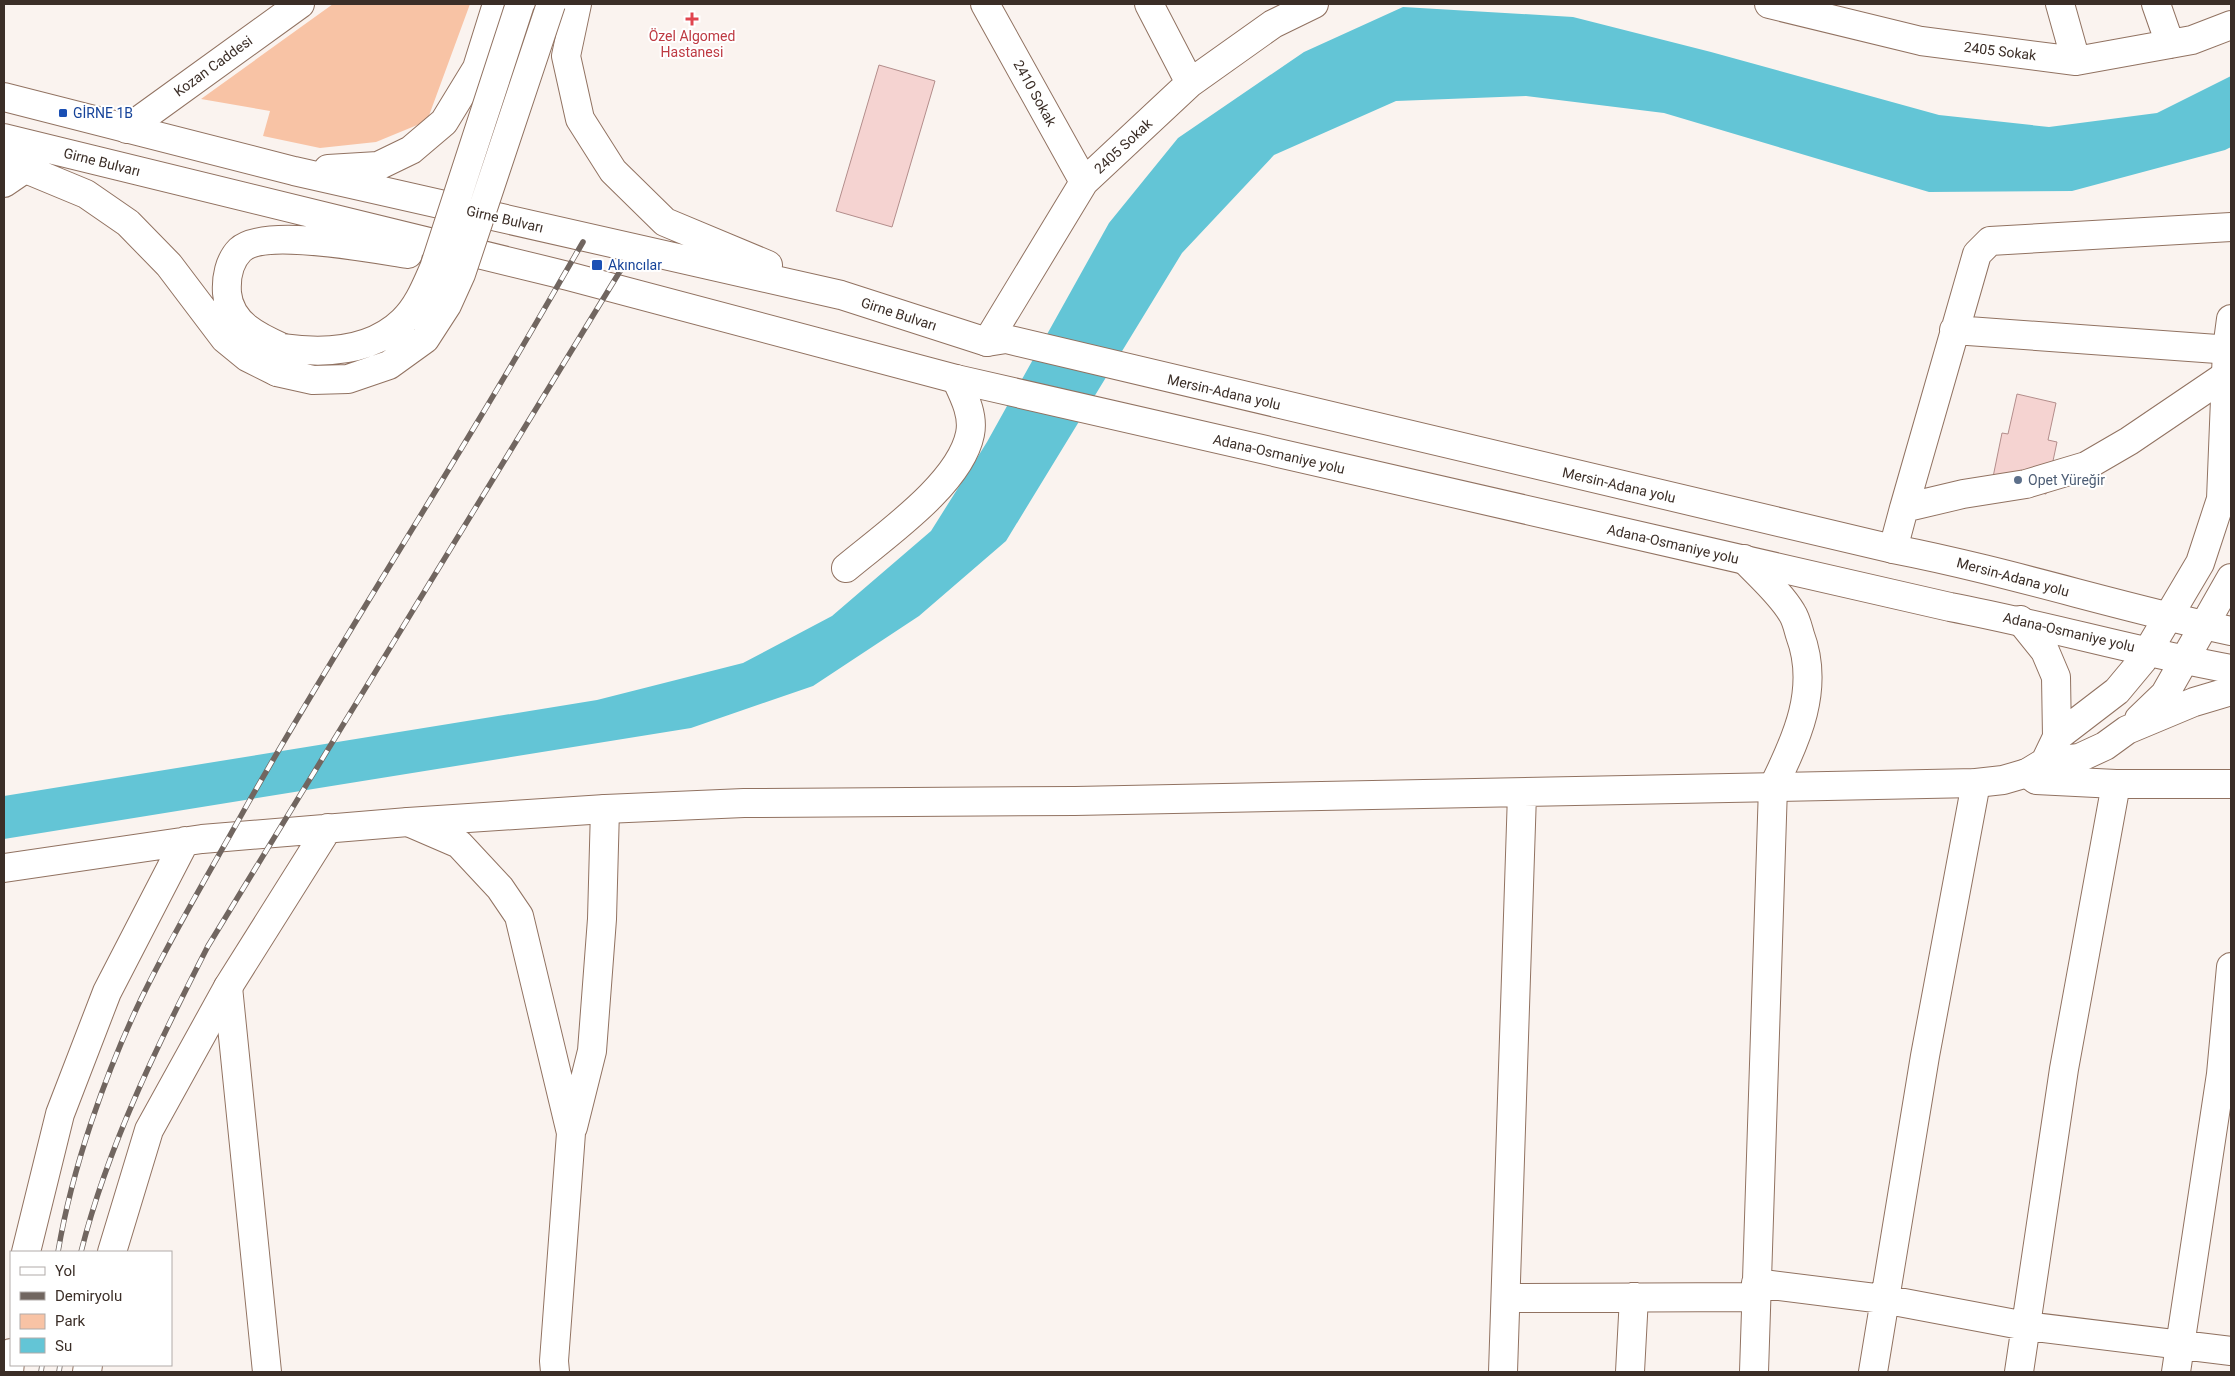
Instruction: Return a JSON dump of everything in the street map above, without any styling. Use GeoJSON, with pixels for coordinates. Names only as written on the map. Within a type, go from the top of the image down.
{"type":"FeatureCollection","features":[{"type":"Feature","properties":{"kind":"main road","name":"Kozan Caddesi"},"geometry":{"type":"LineString","coordinates":[[127,129],[300,4]]}},
{"type":"Feature","properties":{"kind":"main road"},"geometry":{"type":"LineString","coordinates":[[294,171],[378,166],[411,150],[444,122],[477,68],[497,4]]}},
{"type":"Feature","properties":{"kind":"main road"},"geometry":{"type":"LineString","coordinates":[[11,170],[86,194],[128,223],[169,265],[225,339],[247,357],[280,360],[313,352],[346,349],[378,338],[403,321],[420,297],[434,268],[520,4]]}},
{"type":"Feature","properties":{"kind":"main road"},"geometry":{"type":"LineString","coordinates":[[552,4],[461,274],[448,305],[425,339],[389,365],[348,379],[313,380],[280,360],[244,328],[230,307],[227,292],[228,268],[240,250],[263,240],[317,241],[568,276]]}},
{"type":"Feature","properties":{"kind":"main road"},"geometry":{"type":"LineString","coordinates":[[577,4],[566,56],[580,119],[613,171],[665,222],[841,295]]}},
{"type":"Feature","properties":{"kind":"main road","name":"2410 Sokak"},"geometry":{"type":"LineString","coordinates":[[985,4],[1084,182]]}},
{"type":"Feature","properties":{"kind":"main road"},"geometry":{"type":"LineString","coordinates":[[1149,4],[1190,83]]}},
{"type":"Feature","properties":{"kind":"main road","name":"2405 Sokak"},"geometry":{"type":"LineString","coordinates":[[996,341],[1084,182],[1190,83],[1269,14],[1314,4]]}},
{"type":"Feature","properties":{"kind":"main road","name":"2405 Sokak"},"geometry":{"type":"LineString","coordinates":[[1769,4],[1921,41],[2076,61],[2192,40],[2231,24]]}},
{"type":"Feature","properties":{"kind":"main road"},"geometry":{"type":"LineString","coordinates":[[2060,4],[2076,61]]}},
{"type":"Feature","properties":{"kind":"main road"},"geometry":{"type":"LineString","coordinates":[[2156,4],[2170,44]]}},
{"type":"Feature","properties":{"kind":"main road"},"geometry":{"type":"LineString","coordinates":[[2225,4],[2231,24]]}},
{"type":"Feature","properties":{"kind":"main road","name":"Girne Bulvarı"},"geometry":{"type":"LineString","coordinates":[[4,97],[294,171],[841,295],[996,341]]}},
{"type":"Feature","properties":{"kind":"main road","name":"Girne Bulvarı"},"geometry":{"type":"LineString","coordinates":[[4,138],[568,276],[956,379]]}},
{"type":"Feature","properties":{"kind":"main road"},"geometry":{"type":"LineString","coordinates":[[1892,549],[1977,254],[1990,241],[2231,227]]}},
{"type":"Feature","properties":{"kind":"main road"},"geometry":{"type":"LineString","coordinates":[[2231,319],[2221,499],[2200,563],[2147,651],[2117,691],[2057,737],[2036,768],[2036,780],[2116,784],[2231,784]]}},
{"type":"Feature","properties":{"kind":"main road"},"geometry":{"type":"LineString","coordinates":[[1954,330],[2229,349]]}},
{"type":"Feature","properties":{"kind":"main road","name":"Mersin-Adana yolu"},"geometry":{"type":"LineString","coordinates":[[996,341],[1149,374],[1892,549],[1962,563],[2168,618],[2231,631]]}},
{"type":"Feature","properties":{"kind":"main road"},"geometry":{"type":"LineString","coordinates":[[1904,508],[1963,494],[2026,484],[2086,466],[2129,441],[2228,376]]}},
{"type":"Feature","properties":{"kind":"main road"},"geometry":{"type":"LineString","coordinates":[[846,568],[934,493],[958,465],[971,434],[969,406],[956,379]]}},
{"type":"Feature","properties":{"kind":"main road","name":"Adana-Osmaniye yolu"},"geometry":{"type":"LineString","coordinates":[[956,379],[1950,607],[2020,620],[2184,660],[2231,669]]}},
{"type":"Feature","properties":{"kind":"main road"},"geometry":{"type":"LineString","coordinates":[[1744,560],[1772,588],[1793,614],[1804,643],[1809,667],[1806,706],[1788,756],[1773,787],[1754,1372]]}},
{"type":"Feature","properties":{"kind":"main road"},"geometry":{"type":"LineString","coordinates":[[4,868],[186,841],[328,828],[605,809],[744,804],[1522,794],[1976,783],[2003,780],[2036,768],[2079,758],[2105,746],[2127,730],[2165,694],[2231,578]]}},
{"type":"Feature","properties":{"kind":"main road"},"geometry":{"type":"LineString","coordinates":[[2020,620],[2045,651],[2056,676],[2057,737]]}},
{"type":"Feature","properties":{"kind":"main road"},"geometry":{"type":"LineString","coordinates":[[2127,730],[2194,702],[2231,691]]}},
{"type":"Feature","properties":{"kind":"main road"},"geometry":{"type":"LineString","coordinates":[[1873,1372],[1883,1299],[1927,1046],[1976,783]]}},
{"type":"Feature","properties":{"kind":"main road"},"geometry":{"type":"LineString","coordinates":[[2019,1372],[2064,1069],[2116,784]]}},
{"type":"Feature","properties":{"kind":"main road"},"geometry":{"type":"LineString","coordinates":[[1503,1372],[1522,794]]}},
{"type":"Feature","properties":{"kind":"main road"},"geometry":{"type":"LineString","coordinates":[[555,1372],[554,1361],[571,1133],[592,1051],[602,920],[605,809]]}},
{"type":"Feature","properties":{"kind":"main road"},"geometry":{"type":"LineString","coordinates":[[408,822],[459,844],[500,888],[520,916],[571,1133]]}},
{"type":"Feature","properties":{"kind":"main road"},"geometry":{"type":"LineString","coordinates":[[112,1251],[149,1130],[228,987],[328,828]]}},
{"type":"Feature","properties":{"kind":"main road"},"geometry":{"type":"LineString","coordinates":[[26,1251],[60,1114],[107,992],[186,841]]}},
{"type":"Feature","properties":{"kind":"main road"},"geometry":{"type":"LineString","coordinates":[[2176,1372],[2221,1074],[2231,967]]}},
{"type":"Feature","properties":{"kind":"main road"},"geometry":{"type":"LineString","coordinates":[[228,987],[266,1372]]}},
{"type":"Feature","properties":{"kind":"main road"},"geometry":{"type":"LineString","coordinates":[[1506,1298],[1634,1297],[1756,1290],[1883,1299],[2026,1326],[2231,1351]]}},
{"type":"Feature","properties":{"kind":"main road"},"geometry":{"type":"LineString","coordinates":[[1630,1372],[1634,1297]]}},
{"type":"Feature","properties":{"kind":"green space"},"geometry":{"type":"Polygon","coordinates":[[[333,4],[470,4],[427,121],[376,142],[320,148],[263,136],[270,111],[201,99],[333,4]]]}},
{"type":"Feature","properties":{"kind":"water"},"geometry":{"type":"Polygon","coordinates":[[[1403,7],[1573,17],[1711,52],[1939,115],[2049,127],[2157,113],[2231,76],[2231,147],[2072,191],[1929,192],[1664,113],[1526,96],[1396,101],[1274,155],[1182,253],[1006,541],[919,616],[813,686],[691,728],[4,839],[4,796],[597,700],[743,663],[832,616],[931,531],[987,442],[1109,223],[1178,138],[1304,52],[1403,7]]]}},
{"type":"Feature","properties":{"kind":"building"},"geometry":{"type":"Polygon","coordinates":[[[879,65],[935,81],[892,227],[836,211],[879,65]]]}},
{"type":"Feature","properties":{"kind":"building"},"geometry":{"type":"Polygon","coordinates":[[[2017,394],[2056,403],[2048,440],[2057,442],[2046,494],[1992,482],[2002,433],[2008,434],[2017,394]]]}},
{"type":"Feature","properties":{"kind":"railway"},"geometry":{"type":"LineString","coordinates":[[58,1251],[72,1188],[91,1122],[128,1027],[154,972],[275,756],[491,399],[583,242]]}},
{"type":"Feature","properties":{"kind":"railway"},"geometry":{"type":"LineString","coordinates":[[81,1251],[92,1212],[120,1134],[153,1058],[208,946],[625,263]]}},
{"type":"Feature","properties":{"kind":"railway"},"geometry":{"type":"LineString","coordinates":[[41,1372],[42,1366]]}},
{"type":"Feature","properties":{"kind":"railway"},"geometry":{"type":"LineString","coordinates":[[59,1372],[60,1366]]}},
{"type":"Feature","properties":{"kind":"place","name":"Özel Algomed Hastanesi"},"geometry":{"type":"Point","coordinates":[692,19]}},
{"type":"Feature","properties":{"kind":"place","name":"GİRNE 1B"},"geometry":{"type":"Point","coordinates":[63,113]}},
{"type":"Feature","properties":{"kind":"place","name":"Akıncılar"},"geometry":{"type":"Point","coordinates":[597,265]}},
{"type":"Feature","properties":{"kind":"place","name":"Opet Yüreğir"},"geometry":{"type":"Point","coordinates":[2018,480]}}]}
